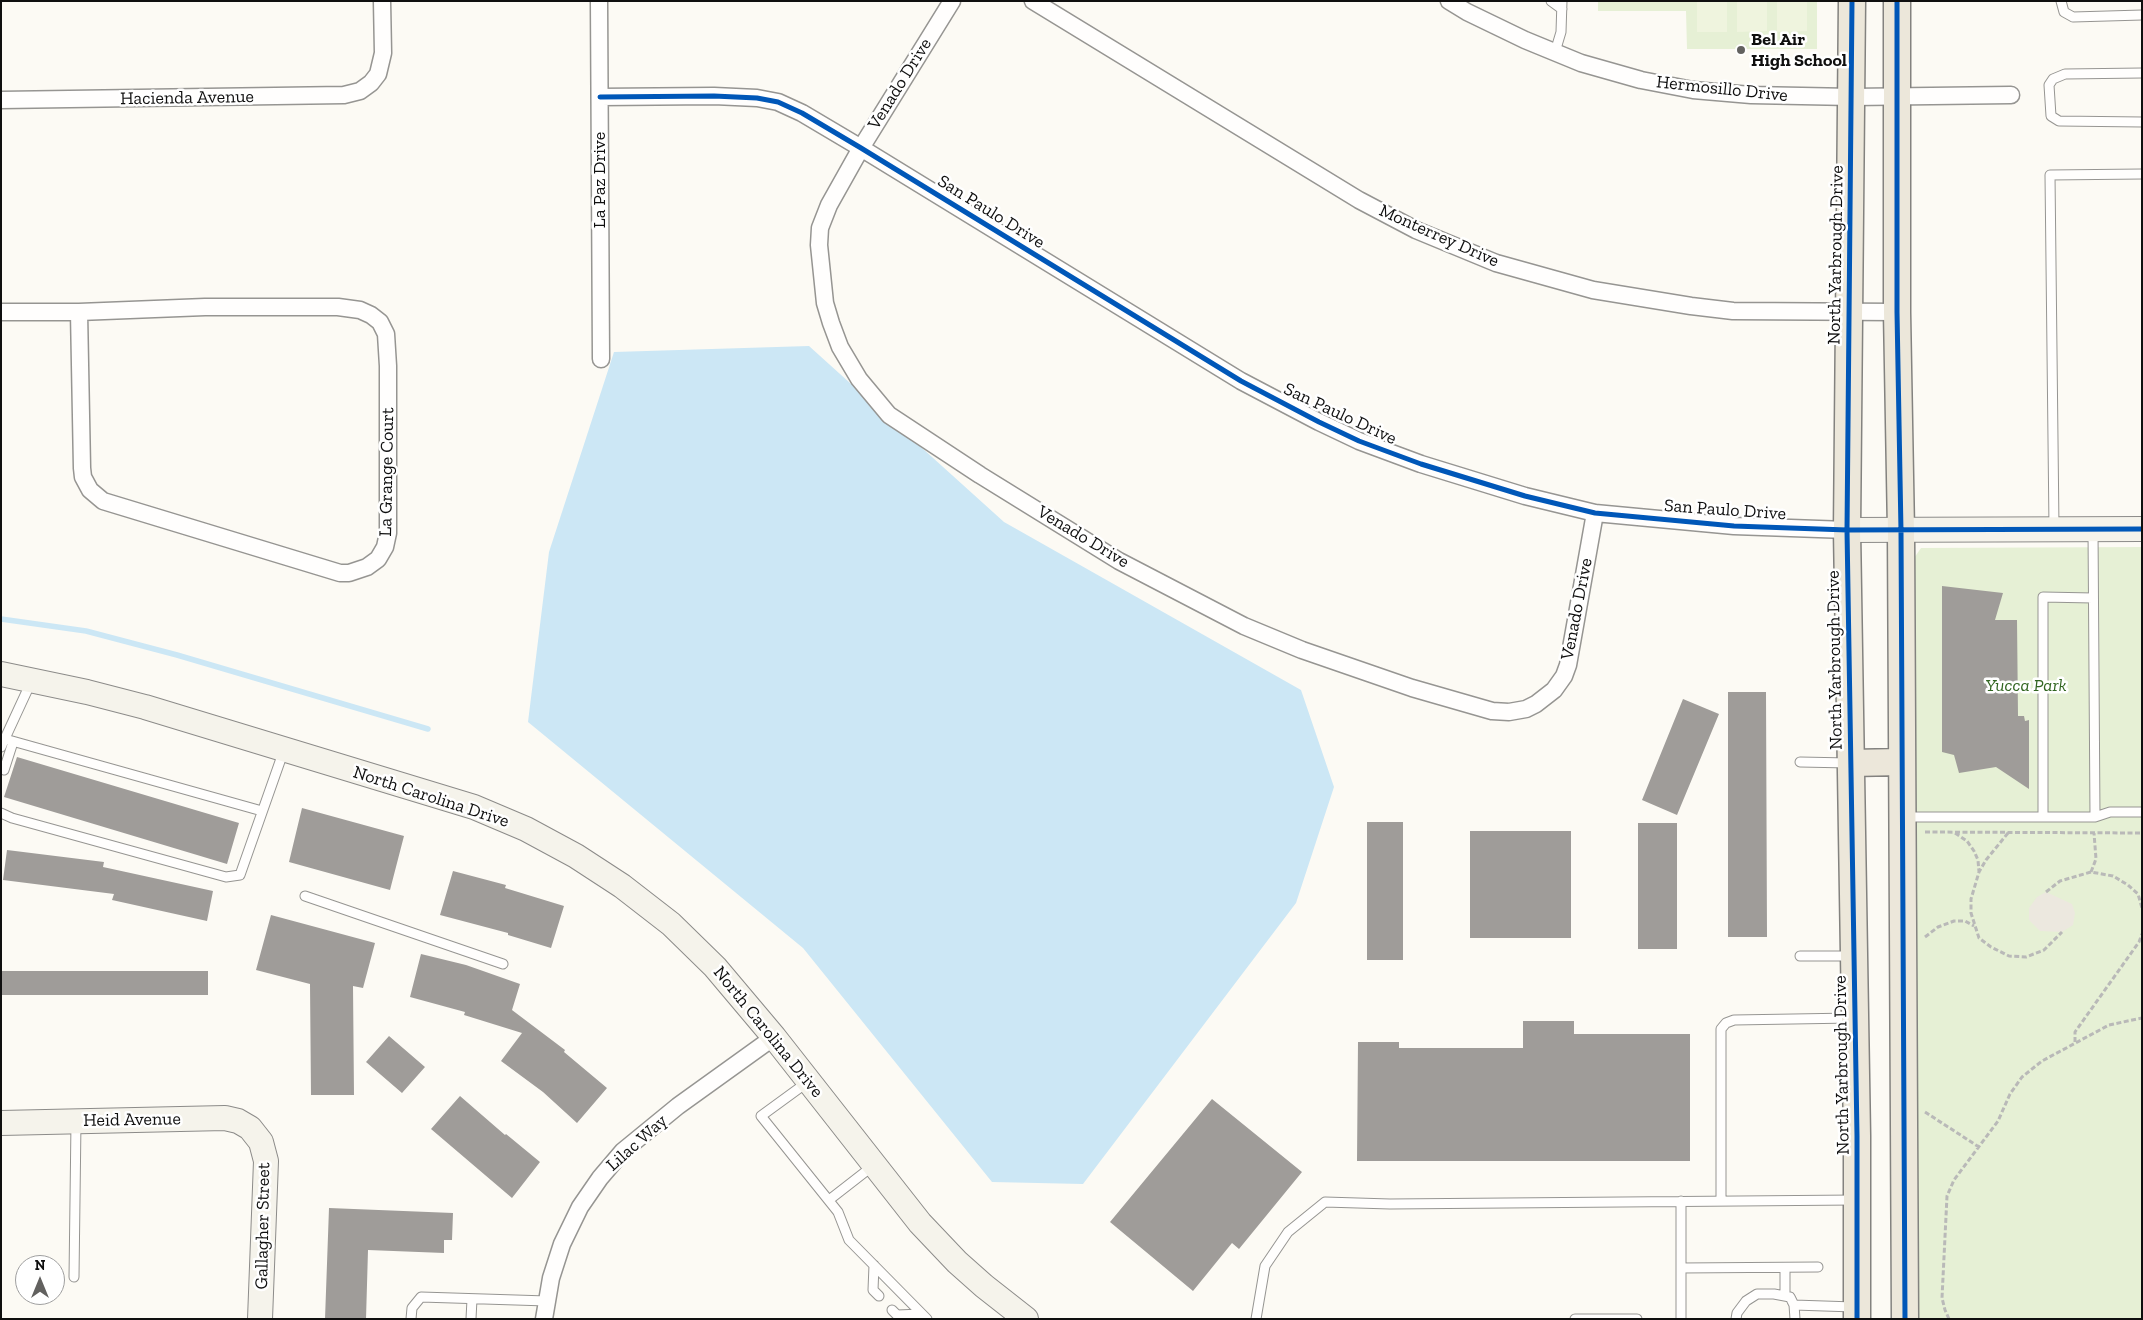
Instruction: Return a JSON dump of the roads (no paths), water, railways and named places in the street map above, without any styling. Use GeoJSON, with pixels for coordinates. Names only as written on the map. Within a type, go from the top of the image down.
{"type":"FeatureCollection","features":[{"type":"Feature","properties":{"kind":"main road","name":"North Yarbrough Drive"},"geometry":{"type":"LineString","coordinates":[[1852,1],[1847,530],[1855,1018],[1857,1313]]}},
{"type":"Feature","properties":{"kind":"main road"},"geometry":{"type":"LineString","coordinates":[[1897,1],[1897,312],[1901,531],[1905,1319]]}},
{"type":"Feature","properties":{"kind":"main road","name":"San Paulo Drive"},"geometry":{"type":"LineString","coordinates":[[1847,530],[2142,529]]}},
{"type":"Feature","properties":{"kind":"main road","name":"North Carolina Drive"},"geometry":{"type":"LineString","coordinates":[[1,674],[145,707],[474,807],[526,830],[576,856],[622,886],[671,924],[715,967],[809,1080],[920,1222],[957,1262],[1026,1319]]}},
{"type":"Feature","properties":{"kind":"main road"},"geometry":{"type":"LineString","coordinates":[[1851,763],[1901,762]]}},
{"type":"Feature","properties":{"kind":"main road","name":"Heid Avenue"},"geometry":{"type":"LineString","coordinates":[[1,1124],[225,1118],[238,1121],[257,1135]]}},
{"type":"Feature","properties":{"kind":"main road","name":"Gallagher Street"},"geometry":{"type":"LineString","coordinates":[[257,1135],[266,1161],[260,1319]]}},
{"type":"Feature","properties":{"kind":"street","name":"Hacienda Avenue"},"geometry":{"type":"LineString","coordinates":[[1,100],[344,95],[360,91],[371,84],[378,74],[383,53],[382,1]]}},
{"type":"Feature","properties":{"kind":"street","name":"La Paz Drive"},"geometry":{"type":"LineString","coordinates":[[599,1],[601,359]]}},
{"type":"Feature","properties":{"kind":"street","name":"Venado Drive"},"geometry":{"type":"LineString","coordinates":[[952,1],[861,148],[829,205],[820,228],[819,245],[825,303],[840,347],[859,379],[889,415],[980,475],[1119,561],[1244,626],[1302,650],[1412,688],[1492,711],[1509,712],[1526,709],[1541,701],[1554,690],[1564,676],[1568,665],[1595,513]]}},
{"type":"Feature","properties":{"kind":"street","name":"Monterrey Drive"},"geometry":{"type":"LineString","coordinates":[[1033,1],[1359,200],[1416,230],[1496,263],[1593,290],[1691,306],[1733,311],[1897,312]]}},
{"type":"Feature","properties":{"kind":"street","name":"Hermosillo Drive"},"geometry":{"type":"LineString","coordinates":[[1449,1],[1516,36],[1581,63],[1641,80],[1693,90],[1751,95],[1852,97],[2011,95]]}},
{"type":"Feature","properties":{"kind":"street","name":"San Paulo Drive"},"geometry":{"type":"LineString","coordinates":[[600,97],[714,96],[757,98],[778,102],[802,113],[861,148],[1241,381],[1359,441],[1430,467],[1525,496],[1595,513],[1734,526],[1847,530]]}},
{"type":"Feature","properties":{"kind":"street","name":"La Grange Court"},"geometry":{"type":"LineString","coordinates":[[1,312],[78,312],[205,307],[338,307],[360,310],[371,315],[380,322],[386,334],[388,366],[388,533],[385,547],[378,559],[362,570],[340,573],[103,501],[90,490],[83,477],[78,312]]}},
{"type":"Feature","properties":{"kind":"street","name":"Lilac Way"},"geometry":{"type":"LineString","coordinates":[[544,1319],[551,1278],[562,1244],[580,1207],[600,1178],[623,1151],[678,1106],[774,1037]]}},
{"type":"Feature","properties":{"kind":"lane"},"geometry":{"type":"LineString","coordinates":[[1551,1],[1562,5],[1561,32],[1555,52]]}},
{"type":"Feature","properties":{"kind":"lane"},"geometry":{"type":"LineString","coordinates":[[2061,1],[2064,12],[2073,17],[2142,16]]}},
{"type":"Feature","properties":{"kind":"lane"},"geometry":{"type":"LineString","coordinates":[[2142,73],[2065,74],[2054,79],[2049,85],[2051,116],[2059,121],[2142,122]]}},
{"type":"Feature","properties":{"kind":"lane"},"geometry":{"type":"LineString","coordinates":[[2054,530],[2050,175],[2142,174]]}},
{"type":"Feature","properties":{"kind":"lane"},"geometry":{"type":"LineString","coordinates":[[2093,529],[2094,817]]}},
{"type":"Feature","properties":{"kind":"lane"},"geometry":{"type":"LineString","coordinates":[[2043,817],[2043,596],[2094,598]]}},
{"type":"Feature","properties":{"kind":"lane"},"geometry":{"type":"LineString","coordinates":[[4,770],[7,742],[32,680]]}},
{"type":"Feature","properties":{"kind":"lane"},"geometry":{"type":"LineString","coordinates":[[7,742],[262,811]]}},
{"type":"Feature","properties":{"kind":"lane"},"geometry":{"type":"LineString","coordinates":[[1,813],[12,818],[226,877],[240,875],[284,749]]}},
{"type":"Feature","properties":{"kind":"lane"},"geometry":{"type":"LineString","coordinates":[[1800,762],[1851,763]]}},
{"type":"Feature","properties":{"kind":"lane"},"geometry":{"type":"LineString","coordinates":[[1901,825],[2043,817],[2094,817],[2110,812],[2142,812]]}},
{"type":"Feature","properties":{"kind":"lane"},"geometry":{"type":"LineString","coordinates":[[306,896],[503,964]]}},
{"type":"Feature","properties":{"kind":"lane"},"geometry":{"type":"LineString","coordinates":[[1800,956],[1854,956]]}},
{"type":"Feature","properties":{"kind":"lane"},"geometry":{"type":"LineString","coordinates":[[1721,1201],[1721,1029],[1726,1022],[1734,1020],[1855,1018]]}},
{"type":"Feature","properties":{"kind":"lane"},"geometry":{"type":"LineString","coordinates":[[809,1080],[762,1116],[838,1212],[849,1240],[924,1316]]}},
{"type":"Feature","properties":{"kind":"lane"},"geometry":{"type":"LineString","coordinates":[[74,1277],[76,1122]]}},
{"type":"Feature","properties":{"kind":"lane"},"geometry":{"type":"LineString","coordinates":[[829,1200],[874,1164]]}},
{"type":"Feature","properties":{"kind":"lane"},"geometry":{"type":"LineString","coordinates":[[1256,1319],[1265,1266],[1288,1232],[1325,1202],[1390,1204],[1856,1200]]}},
{"type":"Feature","properties":{"kind":"lane"},"geometry":{"type":"LineString","coordinates":[[1681,1201],[1681,1319]]}},
{"type":"Feature","properties":{"kind":"lane"},"geometry":{"type":"LineString","coordinates":[[874,1265],[873,1290],[879,1296]]}},
{"type":"Feature","properties":{"kind":"lane"},"geometry":{"type":"LineString","coordinates":[[1681,1268],[1818,1267]]}},
{"type":"Feature","properties":{"kind":"lane"},"geometry":{"type":"LineString","coordinates":[[1785,1268],[1785,1296]]}},
{"type":"Feature","properties":{"kind":"lane"},"geometry":{"type":"LineString","coordinates":[[1736,1319],[1737,1314],[1746,1301],[1757,1294],[1774,1294],[1790,1298],[1794,1305],[1795,1319]]}},
{"type":"Feature","properties":{"kind":"lane"},"geometry":{"type":"LineString","coordinates":[[411,1319],[412,1308],[421,1298],[547,1301]]}},
{"type":"Feature","properties":{"kind":"lane"},"geometry":{"type":"LineString","coordinates":[[471,1319],[472,1299]]}},
{"type":"Feature","properties":{"kind":"lane"},"geometry":{"type":"LineString","coordinates":[[1794,1305],[1857,1313]]}},
{"type":"Feature","properties":{"kind":"lane"},"geometry":{"type":"LineString","coordinates":[[892,1310],[897,1315],[924,1316]]}},
{"type":"Feature","properties":{"kind":"lane"},"geometry":{"type":"LineString","coordinates":[[1575,1319],[1637,1319]]}},
{"type":"Feature","properties":{"kind":"water"},"geometry":{"type":"Polygon","coordinates":[[[809,346],[1004,522],[1301,690],[1334,787],[1296,903],[1083,1184],[992,1182],[803,948],[528,722],[549,552],[614,352],[809,346]]]}},
{"type":"Feature","properties":{"kind":"waterway"},"geometry":{"type":"LineString","coordinates":[[1,619],[86,631],[177,655],[428,729]]}},
{"type":"Feature","properties":{"kind":"place","name":"Bel Air High School"},"geometry":{"type":"Point","coordinates":[1741,50]}},
{"type":"Feature","properties":{"kind":"park label","name":"Yucca Park"},"geometry":{"type":"Point","coordinates":[2026,686]}}]}
